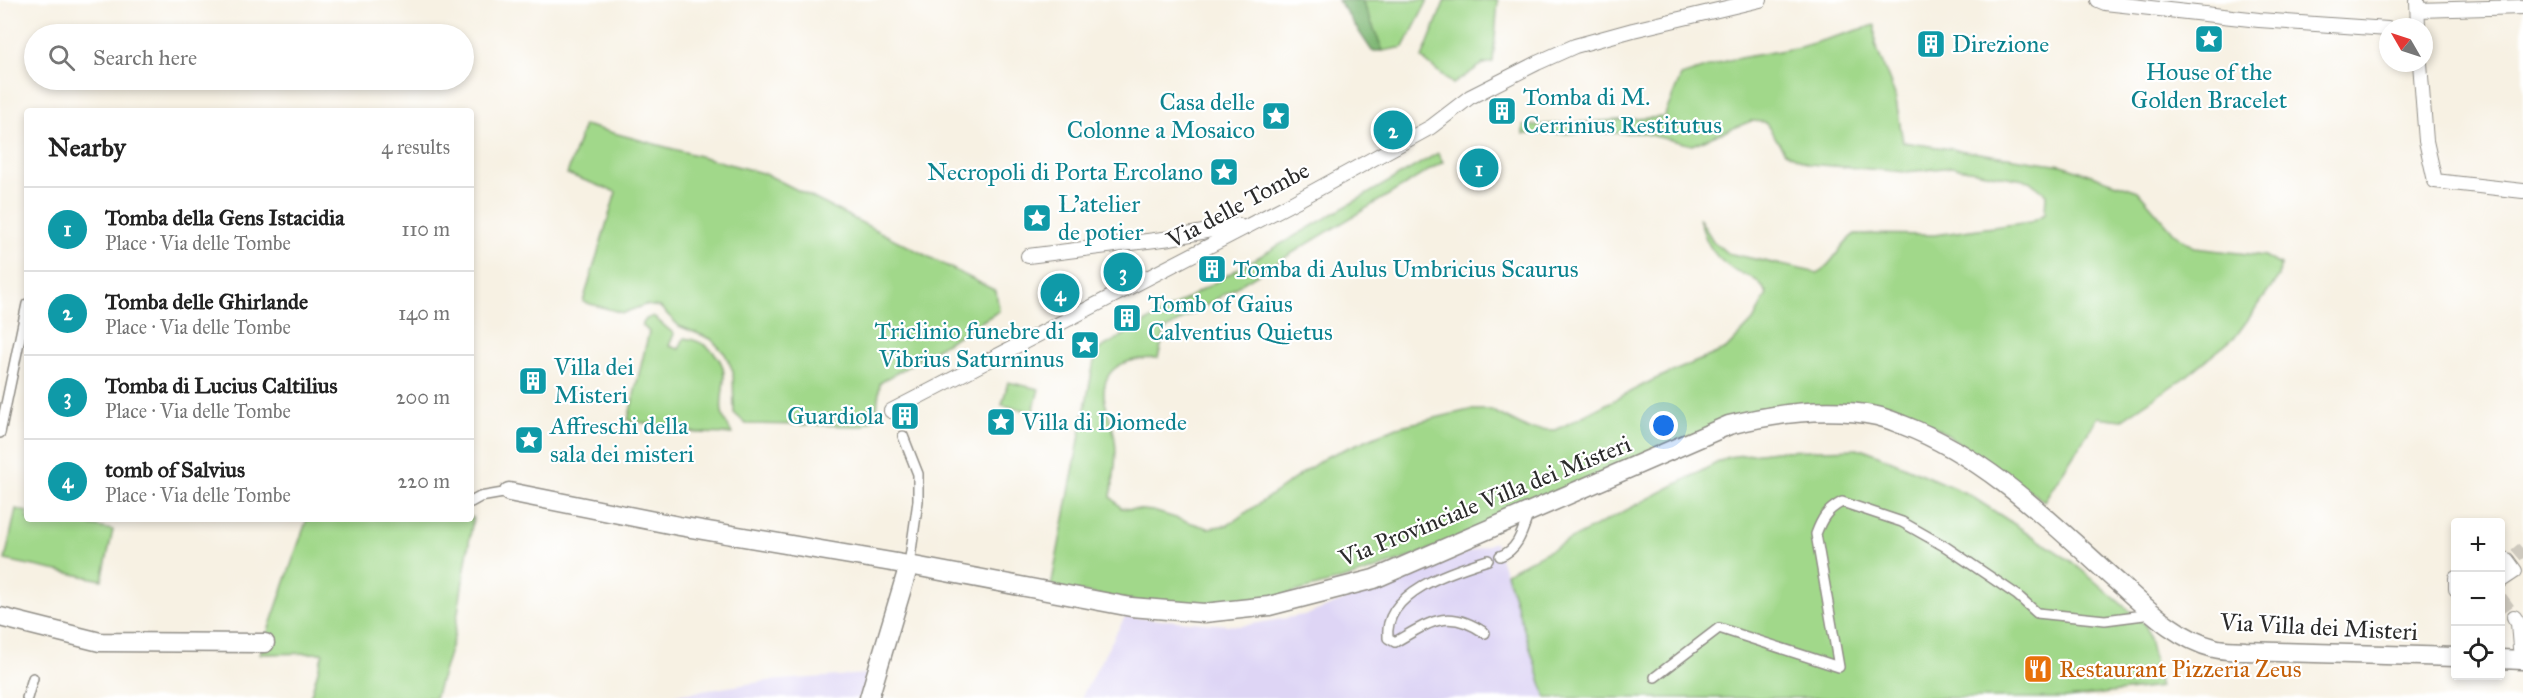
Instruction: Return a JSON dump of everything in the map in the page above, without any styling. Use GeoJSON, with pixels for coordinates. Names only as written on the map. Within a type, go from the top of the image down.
{"type":"FeatureCollection","features":[{"type":"Feature","properties":{"kind":"street","name":"Via delle Tombe"},"geometry":{"type":"LineString","coordinates":[[891,411],[1431,127],[1470,97],[1575,46],[1760,0]]}},
{"type":"Feature","properties":{"kind":"street"},"geometry":{"type":"LineString","coordinates":[[2098,0],[2105,3],[2208,15],[2379,28]]}},
{"type":"Feature","properties":{"kind":"street"},"geometry":{"type":"LineString","coordinates":[[2208,0],[2208,15]]}},
{"type":"Feature","properties":{"kind":"street"},"geometry":{"type":"LineString","coordinates":[[2417,5],[2523,7]]}},
{"type":"Feature","properties":{"kind":"street"},"geometry":{"type":"LineString","coordinates":[[2421,72],[2426,141],[2435,181],[2523,191]]}},
{"type":"Feature","properties":{"kind":"street"},"geometry":{"type":"LineString","coordinates":[[1028,256],[1171,238],[1252,222]]}},
{"type":"Feature","properties":{"kind":"street","name":"Via Provinciale Villa dei Misteri"},"geometry":{"type":"LineString","coordinates":[[509,492],[679,526],[909,565],[1131,607],[1204,613],[1269,606],[1374,579],[1729,425],[1770,415],[1817,411],[1878,416],[1922,432],[1972,459],[2057,528],[2154,614]]}},
{"type":"Feature","properties":{"kind":"street"},"geometry":{"type":"LineString","coordinates":[[2505,578],[2515,571],[2508,558]]}},
{"type":"Feature","properties":{"kind":"street"},"geometry":{"type":"LineString","coordinates":[[869,698],[909,565]]}},
{"type":"Feature","properties":{"kind":"street","name":"Via Villa dei Misteri"},"geometry":{"type":"LineString","coordinates":[[2154,614],[2194,642],[2216,649],[2309,654],[2451,657]]}},
{"type":"Feature","properties":{"kind":"street"},"geometry":{"type":"LineString","coordinates":[[0,617],[99,642],[265,643]]}},
{"type":"Feature","properties":{"kind":"street"},"geometry":{"type":"LineString","coordinates":[[2505,659],[2522,660],[2518,623],[2514,617]]}},
{"type":"Feature","properties":{"kind":"lane"},"geometry":{"type":"LineString","coordinates":[[0,433],[24,318]]}},
{"type":"Feature","properties":{"kind":"lane"},"geometry":{"type":"LineString","coordinates":[[903,436],[918,474],[918,501],[909,565]]}},
{"type":"Feature","properties":{"kind":"lane"},"geometry":{"type":"LineString","coordinates":[[474,500],[480,497],[509,492]]}},
{"type":"Feature","properties":{"kind":"lane"},"geometry":{"type":"LineString","coordinates":[[1655,677],[1719,628],[1839,667],[1816,534],[1822,517],[1830,508],[1842,502],[1902,522],[1938,542],[2017,595],[2037,613],[2105,620],[2154,614]]}},
{"type":"Feature","properties":{"kind":"lane"},"geometry":{"type":"LineString","coordinates":[[1500,556],[1508,554],[1516,545],[1529,512]]}},
{"type":"Feature","properties":{"kind":"lane"},"geometry":{"type":"LineString","coordinates":[[1485,633],[1469,621],[1456,619],[1434,621],[1395,642],[1388,638],[1387,627],[1392,612],[1402,600],[1426,585],[1488,560]]}},
{"type":"Feature","properties":{"kind":"lane"},"geometry":{"type":"LineString","coordinates":[[27,698],[33,678]]}},
{"type":"Feature","properties":{"kind":"shaded area"},"geometry":{"type":"Polygon","coordinates":[[[1495,542],[1546,698],[1081,698],[1125,617],[1241,626],[1309,614],[1495,542]]]}},
{"type":"Feature","properties":{"kind":"shaded area"},"geometry":{"type":"Polygon","coordinates":[[[868,674],[860,698],[675,698],[676,695],[767,681],[868,674]]]}},
{"type":"Feature","properties":{"kind":"green space"},"geometry":{"type":"Polygon","coordinates":[[[1338,0],[1362,0],[1383,51],[1372,51],[1338,0]]]}},
{"type":"Feature","properties":{"kind":"green space"},"geometry":{"type":"Polygon","coordinates":[[[1362,0],[1428,0],[1404,47],[1383,51],[1362,0]]]}},
{"type":"Feature","properties":{"kind":"green space"},"geometry":{"type":"Polygon","coordinates":[[[1445,0],[1498,0],[1493,62],[1483,64],[1453,84],[1422,58],[1445,0]]]}},
{"type":"Feature","properties":{"kind":"green space"},"geometry":{"type":"Polygon","coordinates":[[[1875,25],[1875,44],[1895,95],[1903,142],[2062,165],[2138,191],[2174,233],[2195,248],[2265,256],[2280,265],[2279,277],[2236,336],[2188,375],[2121,420],[2098,417],[2044,501],[1934,426],[1902,415],[1858,408],[1757,410],[1417,555],[1358,575],[1269,599],[1209,606],[1147,603],[1051,587],[1096,351],[1438,153],[1443,162],[1165,330],[1158,358],[1130,361],[1114,369],[1105,384],[1104,395],[1116,448],[1111,497],[1121,508],[1153,511],[1208,528],[1228,525],[1326,457],[1397,427],[1469,410],[1491,410],[1528,429],[1556,430],[1653,380],[1726,349],[1753,321],[1767,294],[1758,282],[1728,266],[1712,251],[1699,218],[1713,241],[1727,253],[1818,273],[1855,234],[1934,235],[2030,222],[2045,214],[2046,194],[2029,181],[1953,167],[1906,172],[1809,164],[1785,152],[1765,122],[1751,121],[1692,145],[1641,133],[1523,134],[1523,126],[1664,117],[1681,76],[1729,60],[1800,47],[1875,25]]]}},
{"type":"Feature","properties":{"kind":"green space"},"geometry":{"type":"Polygon","coordinates":[[[584,125],[766,174],[996,291],[999,311],[880,383],[876,418],[862,426],[746,424],[734,413],[733,371],[725,354],[711,339],[679,326],[660,307],[645,305],[623,313],[583,302],[616,192],[567,174],[584,125]]]}},
{"type":"Feature","properties":{"kind":"green space"},"geometry":{"type":"Polygon","coordinates":[[[653,316],[674,334],[669,346],[679,349],[684,338],[692,339],[712,350],[717,356],[724,378],[722,412],[732,434],[696,433],[628,420],[649,332],[642,325],[646,319],[653,316]]]}},
{"type":"Feature","properties":{"kind":"green space"},"geometry":{"type":"Polygon","coordinates":[[[1008,382],[1039,389],[1033,412],[1002,405],[1008,382]]]}},
{"type":"Feature","properties":{"kind":"green space"},"geometry":{"type":"Polygon","coordinates":[[[1864,449],[1968,494],[2071,561],[2146,625],[2160,687],[2067,698],[1546,698],[1506,573],[1728,457],[1775,451],[1864,449]]]}},
{"type":"Feature","properties":{"kind":"green space"},"geometry":{"type":"Polygon","coordinates":[[[16,509],[24,511],[24,522],[75,522],[113,530],[102,580],[5,560],[16,509]]]}},
{"type":"Feature","properties":{"kind":"green space"},"geometry":{"type":"Polygon","coordinates":[[[306,522],[472,522],[454,637],[435,698],[310,698],[323,653],[260,654],[306,522]]]}},
{"type":"Feature","properties":{"kind":"tunnel"},"geometry":{"type":"LineString","coordinates":[[2516,555],[2523,549]]}},
{"type":"Feature","properties":{"kind":"tunnel"},"geometry":{"type":"LineString","coordinates":[[2505,605],[2514,617]]}},
{"type":"Feature","properties":{"kind":"place","name":"House of the Golden Bracelet"},"geometry":{"type":"Point","coordinates":[2209,39]}},
{"type":"Feature","properties":{"kind":"place","name":"Direzione"},"geometry":{"type":"Point","coordinates":[1931,44]}},
{"type":"Feature","properties":{"kind":"place","name":"Tomba di M. Cerrinius Restitutus"},"geometry":{"type":"Point","coordinates":[1502,111]}},
{"type":"Feature","properties":{"kind":"place","name":"Casa delle Colonne a Mosaico"},"geometry":{"type":"Point","coordinates":[1276,116]}},
{"type":"Feature","properties":{"kind":"place","name":"Tomba delle Ghirlande"},"geometry":{"type":"Point","coordinates":[1393,130]}},
{"type":"Feature","properties":{"kind":"place","name":"Tomba della Gens Istacidia"},"geometry":{"type":"Point","coordinates":[1479,168]}},
{"type":"Feature","properties":{"kind":"place","name":"Necropoli di Porta Ercolano"},"geometry":{"type":"Point","coordinates":[1224,172]}},
{"type":"Feature","properties":{"kind":"place","name":"L’atelier de potier"},"geometry":{"type":"Point","coordinates":[1037,218]}},
{"type":"Feature","properties":{"kind":"place","name":"Tomba di Aulus Umbricius Scaurus"},"geometry":{"type":"Point","coordinates":[1212,269]}},
{"type":"Feature","properties":{"kind":"place","name":"Tomba di Lucius Caltilius"},"geometry":{"type":"Point","coordinates":[1123,272]}},
{"type":"Feature","properties":{"kind":"place","name":"tomb of Salvius"},"geometry":{"type":"Point","coordinates":[1060,293]}},
{"type":"Feature","properties":{"kind":"place","name":"Tomb of Gaius Calventius Quietus"},"geometry":{"type":"Point","coordinates":[1127,318]}},
{"type":"Feature","properties":{"kind":"place","name":"Triclinio funebre di Vibrius Saturninus"},"geometry":{"type":"Point","coordinates":[1085,345]}},
{"type":"Feature","properties":{"kind":"place","name":"Villa dei Misteri"},"geometry":{"type":"Point","coordinates":[533,381]}},
{"type":"Feature","properties":{"kind":"place","name":"Guardiola"},"geometry":{"type":"Point","coordinates":[905,416]}},
{"type":"Feature","properties":{"kind":"place","name":"Villa di Diomede"},"geometry":{"type":"Point","coordinates":[1001,422]}},
{"type":"Feature","properties":{"kind":"place","name":"Affreschi della sala dei misteri"},"geometry":{"type":"Point","coordinates":[529,440]}},
{"type":"Feature","properties":{"kind":"place","name":"Restaurant Pizzeria Zeus"},"geometry":{"type":"Point","coordinates":[2038,669]}}]}
